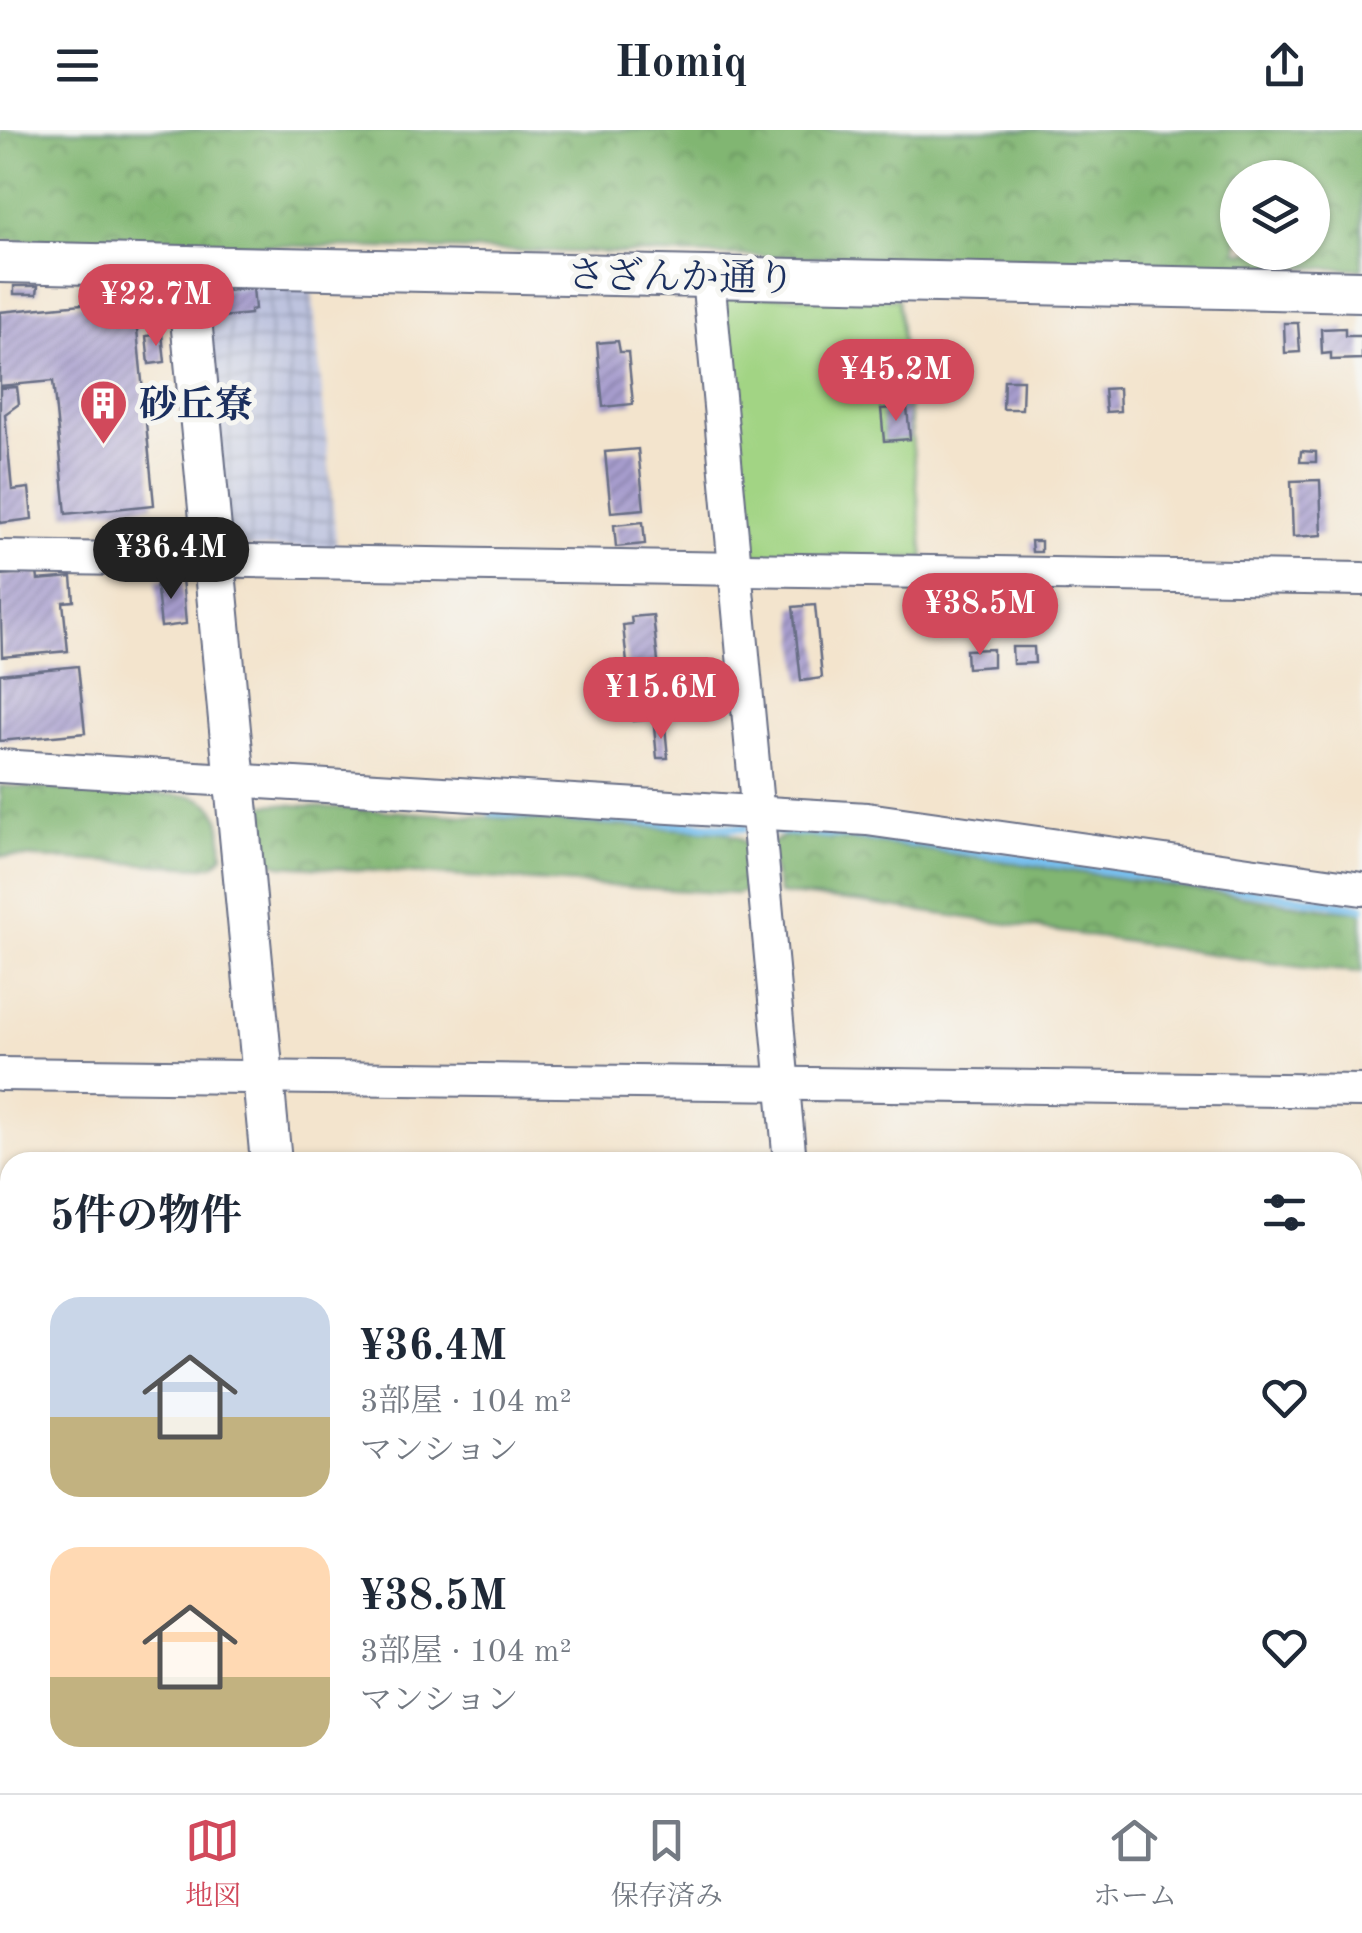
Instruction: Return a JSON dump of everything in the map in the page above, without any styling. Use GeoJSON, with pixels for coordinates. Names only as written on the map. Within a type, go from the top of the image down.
{"type":"FeatureCollection","features":[{"type":"Feature","properties":{"kind":"street","name":"さざんか通り"},"geometry":{"type":"LineString","coordinates":[[0,262],[1362,291]]}},
{"type":"Feature","properties":{"kind":"street"},"geometry":{"type":"LineString","coordinates":[[186,266],[270,1152]]}},
{"type":"Feature","properties":{"kind":"street"},"geometry":{"type":"LineString","coordinates":[[708,277],[789,1152]]}},
{"type":"Feature","properties":{"kind":"street"},"geometry":{"type":"LineString","coordinates":[[0,557],[1362,579]]}},
{"type":"Feature","properties":{"kind":"street"},"geometry":{"type":"LineString","coordinates":[[0,766],[867,818],[1362,889]]}},
{"type":"Feature","properties":{"kind":"street"},"geometry":{"type":"LineString","coordinates":[[0,1074],[1362,1092]]}},
{"type":"Feature","properties":{"kind":"shaded area"},"geometry":{"type":"Polygon","coordinates":[[[215,284],[312,286],[337,549],[227,547],[203,297],[215,284]]]}},
{"type":"Feature","properties":{"kind":"green space"},"geometry":{"type":"Polygon","coordinates":[[[0,130],[1362,130],[1362,269],[1330,268],[1330,160],[1220,160],[1220,266],[0,240],[0,130]]]}},
{"type":"Feature","properties":{"kind":"green space"},"geometry":{"type":"Polygon","coordinates":[[[723,295],[898,299],[924,558],[748,555],[723,295]]]}},
{"type":"Feature","properties":{"kind":"green space"},"geometry":{"type":"Polygon","coordinates":[[[0,786],[193,796],[216,812],[223,855],[216,864],[204,867],[0,856],[0,786]]]}},
{"type":"Feature","properties":{"kind":"green space"},"geometry":{"type":"Polygon","coordinates":[[[265,805],[724,832],[746,845],[753,884],[737,894],[280,865],[267,861],[258,852],[256,813],[265,805]]]}},
{"type":"Feature","properties":{"kind":"green space"},"geometry":{"type":"Polygon","coordinates":[[[790,835],[865,841],[1362,911],[1362,972],[1305,968],[858,902],[779,894],[768,847],[790,835]]]}},
{"type":"Feature","properties":{"kind":"building"},"geometry":{"type":"Polygon","coordinates":[[[14,286],[38,286],[37,294],[14,294],[14,286]]]}},
{"type":"Feature","properties":{"kind":"building"},"geometry":{"type":"Polygon","coordinates":[[[253,288],[255,309],[250,314],[212,318],[209,293],[253,288]]]}},
{"type":"Feature","properties":{"kind":"building","name":"砂丘寮"},"geometry":{"type":"Polygon","coordinates":[[[134,299],[154,505],[66,514],[53,381],[0,386],[0,312],[134,299]]]}},
{"type":"Feature","properties":{"kind":"building"},"geometry":{"type":"Polygon","coordinates":[[[1284,323],[1298,323],[1300,352],[1285,353],[1284,323]]]}},
{"type":"Feature","properties":{"kind":"building"},"geometry":{"type":"Polygon","coordinates":[[[1345,328],[1345,336],[1362,336],[1362,359],[1331,360],[1331,353],[1322,354],[1321,329],[1345,328]]]}},
{"type":"Feature","properties":{"kind":"building"},"geometry":{"type":"Polygon","coordinates":[[[162,334],[165,362],[149,364],[146,336],[162,334]]]}},
{"type":"Feature","properties":{"kind":"building"},"geometry":{"type":"Polygon","coordinates":[[[618,341],[620,352],[628,352],[633,404],[603,407],[597,343],[618,341]]]}},
{"type":"Feature","properties":{"kind":"building"},"geometry":{"type":"Polygon","coordinates":[[[1004,380],[1023,380],[1022,409],[1003,409],[1004,380]]]}},
{"type":"Feature","properties":{"kind":"building"},"geometry":{"type":"Polygon","coordinates":[[[17,387],[19,404],[5,414],[12,490],[29,488],[32,519],[0,523],[0,388],[17,387]]]}},
{"type":"Feature","properties":{"kind":"building"},"geometry":{"type":"Polygon","coordinates":[[[1119,388],[1120,411],[1106,412],[1104,389],[1119,388]]]}},
{"type":"Feature","properties":{"kind":"building"},"geometry":{"type":"Polygon","coordinates":[[[907,407],[910,439],[884,441],[881,409],[907,407]]]}},
{"type":"Feature","properties":{"kind":"building"},"geometry":{"type":"Polygon","coordinates":[[[638,449],[644,509],[611,512],[605,452],[638,449]]]}},
{"type":"Feature","properties":{"kind":"building"},"geometry":{"type":"Polygon","coordinates":[[[1301,451],[1316,452],[1316,462],[1300,462],[1301,451]]]}},
{"type":"Feature","properties":{"kind":"building"},"geometry":{"type":"Polygon","coordinates":[[[1320,480],[1322,535],[1293,537],[1291,481],[1320,480]]]}},
{"type":"Feature","properties":{"kind":"building"},"geometry":{"type":"Polygon","coordinates":[[[643,522],[645,544],[616,547],[614,525],[643,522]]]}},
{"type":"Feature","properties":{"kind":"building"},"geometry":{"type":"Polygon","coordinates":[[[1031,541],[1041,541],[1041,552],[1032,552],[1031,541]]]}},
{"type":"Feature","properties":{"kind":"building"},"geometry":{"type":"Polygon","coordinates":[[[37,572],[38,580],[72,577],[74,601],[63,602],[68,651],[2,657],[0,575],[37,572]]]}},
{"type":"Feature","properties":{"kind":"building"},"geometry":{"type":"Polygon","coordinates":[[[182,578],[186,624],[161,627],[156,581],[182,578]]]}},
{"type":"Feature","properties":{"kind":"building"},"geometry":{"type":"Polygon","coordinates":[[[815,605],[822,678],[801,681],[793,607],[815,605]]]}},
{"type":"Feature","properties":{"kind":"building"},"geometry":{"type":"Polygon","coordinates":[[[653,615],[664,718],[633,721],[623,625],[632,624],[631,617],[653,615]]]}},
{"type":"Feature","properties":{"kind":"building"},"geometry":{"type":"Polygon","coordinates":[[[1012,647],[1034,647],[1035,663],[1013,664],[1012,647]]]}},
{"type":"Feature","properties":{"kind":"building"},"geometry":{"type":"Polygon","coordinates":[[[993,649],[993,666],[967,668],[966,650],[993,649]]]}},
{"type":"Feature","properties":{"kind":"building"},"geometry":{"type":"Polygon","coordinates":[[[78,666],[85,733],[0,741],[0,674],[78,666]]]}},
{"type":"Feature","properties":{"kind":"building"},"geometry":{"type":"Polygon","coordinates":[[[665,726],[668,758],[657,758],[654,727],[665,726]]]}},
{"type":"Feature","properties":{"kind":"waterway"},"geometry":{"type":"LineString","coordinates":[[492,812],[744,828]]}},
{"type":"Feature","properties":{"kind":"waterway"},"geometry":{"type":"LineString","coordinates":[[771,830],[865,836],[1362,907]]}},
{"type":"Feature","properties":{"kind":"place","name":"砂丘寮"},"geometry":{"type":"Point","coordinates":[104,446]}}]}
